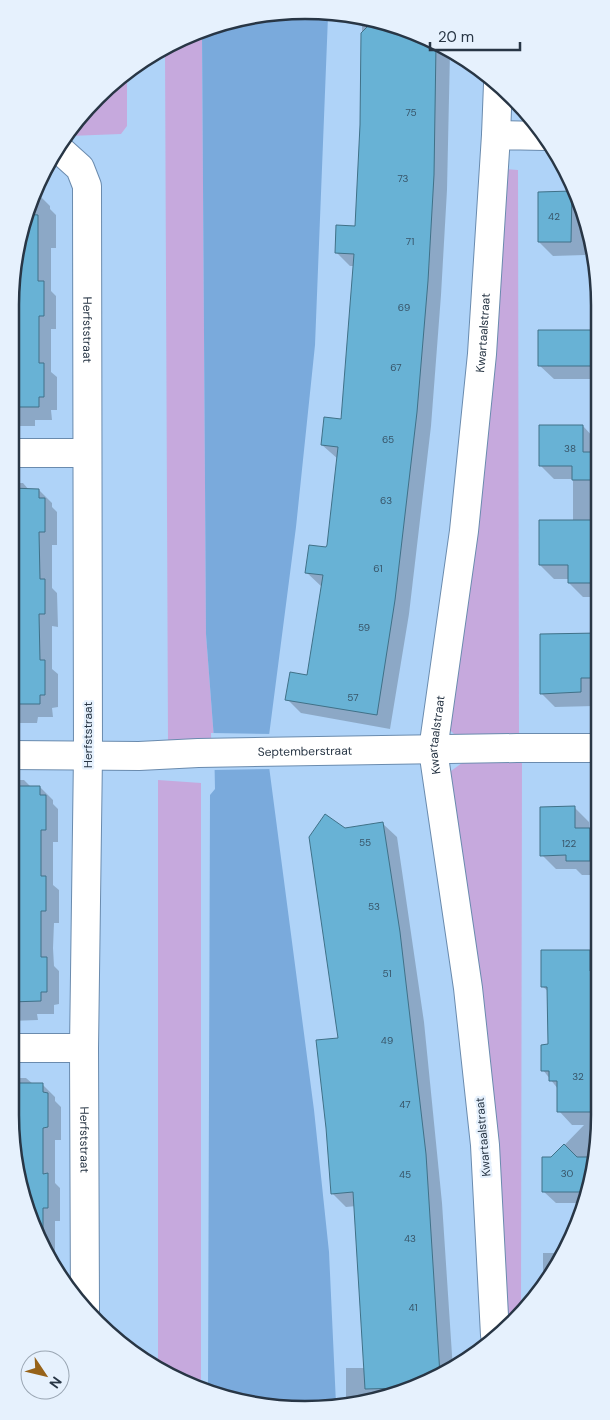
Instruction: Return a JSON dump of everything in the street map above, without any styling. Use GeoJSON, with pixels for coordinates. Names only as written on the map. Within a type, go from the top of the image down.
{"type":"FeatureCollection","features":[{"type":"Feature","properties":{"kind":"street","name":"Kwartaalstraat"},"geometry":{"type":"LineString","coordinates":[[495,1329],[484,1135],[468,988],[433,750],[464,531],[482,354],[498,94]]}},
{"type":"Feature","properties":{"kind":"street"},"geometry":{"type":"LineString","coordinates":[[496,136],[536,136]]}},
{"type":"Feature","properties":{"kind":"street","name":"Herfststraat"},"geometry":{"type":"LineString","coordinates":[[68,156],[80,168],[87,186],[88,754],[84,1048],[85,1298]]}},
{"type":"Feature","properties":{"kind":"street"},"geometry":{"type":"LineString","coordinates":[[19,453],[87,453]]}},
{"type":"Feature","properties":{"kind":"street","name":"Septemberstraat"},"geometry":{"type":"LineString","coordinates":[[19,755],[88,754],[139,756],[198,753],[591,748]]}},
{"type":"Feature","properties":{"kind":"street"},"geometry":{"type":"LineString","coordinates":[[19,1048],[84,1048]]}},
{"type":"Feature","properties":{"kind":"shaded area"},"geometry":{"type":"Polygon","coordinates":[[[202,38],[206,634],[214,739],[168,740],[165,55],[202,38]]]}},
{"type":"Feature","properties":{"kind":"shaded area"},"geometry":{"type":"Polygon","coordinates":[[[127,81],[127,126],[121,134],[74,136],[90,116],[127,81]]]}},
{"type":"Feature","properties":{"kind":"shaded area"},"geometry":{"type":"Polygon","coordinates":[[[504,169],[518,170],[519,741],[459,739],[449,729],[504,169]]]}},
{"type":"Feature","properties":{"kind":"shaded area"},"geometry":{"type":"Polygon","coordinates":[[[522,756],[521,1303],[506,1318],[449,778],[451,771],[462,763],[522,756]]]}},
{"type":"Feature","properties":{"kind":"shaded area"},"geometry":{"type":"Polygon","coordinates":[[[158,780],[201,783],[201,1381],[178,1372],[158,1360],[158,780]]]}},
{"type":"Feature","properties":{"kind":"water"},"geometry":{"type":"Polygon","coordinates":[[[286,19],[328,19],[315,345],[296,527],[267,751],[314,1110],[329,1252],[336,1400],[286,1401],[268,1399],[249,1396],[208,1384],[210,795],[215,789],[214,739],[206,634],[202,38],[249,24],[268,21],[286,19]]]}},
{"type":"Feature","properties":{"kind":"pier"},"geometry":{"type":"Polygon","coordinates":[[[211,733],[272,734],[269,751],[272,769],[212,770],[211,733]]]}},
{"type":"Feature","properties":{"kind":"building"},"geometry":{"type":"Polygon","coordinates":[[[368,26],[397,34],[436,50],[434,175],[428,281],[417,412],[395,600],[377,715],[285,700],[290,672],[307,675],[323,575],[305,573],[309,545],[326,547],[327,545],[338,447],[321,445],[324,417],[341,419],[354,254],[335,253],[336,225],[355,226],[360,125],[361,33],[368,26]]]}},
{"type":"Feature","properties":{"kind":"building"},"geometry":{"type":"Polygon","coordinates":[[[567,191],[572,202],[571,242],[538,242],[538,192],[567,191]]]}},
{"type":"Feature","properties":{"kind":"building"},"geometry":{"type":"Polygon","coordinates":[[[34,215],[38,215],[38,281],[44,281],[44,316],[39,316],[39,363],[44,363],[44,397],[39,397],[39,407],[19,407],[19,286],[24,249],[34,215]]]}},
{"type":"Feature","properties":{"kind":"building"},"geometry":{"type":"Polygon","coordinates":[[[538,330],[591,330],[591,366],[538,366],[538,330]]]}},
{"type":"Feature","properties":{"kind":"building"},"geometry":{"type":"Polygon","coordinates":[[[539,425],[583,425],[583,452],[591,452],[591,480],[572,480],[572,466],[539,466],[539,425]]]}},
{"type":"Feature","properties":{"kind":"building"},"geometry":{"type":"Polygon","coordinates":[[[19,488],[39,489],[39,498],[45,498],[45,532],[39,532],[40,579],[45,579],[45,614],[39,614],[40,660],[45,660],[45,695],[40,695],[40,704],[19,704],[19,488]]]}},
{"type":"Feature","properties":{"kind":"building"},"geometry":{"type":"Polygon","coordinates":[[[539,520],[591,520],[591,583],[568,583],[568,565],[539,565],[539,520]]]}},
{"type":"Feature","properties":{"kind":"building"},"geometry":{"type":"Polygon","coordinates":[[[591,633],[591,678],[581,678],[581,692],[540,694],[540,634],[591,633]]]}},
{"type":"Feature","properties":{"kind":"building"},"geometry":{"type":"Polygon","coordinates":[[[19,786],[40,786],[40,795],[46,795],[46,830],[41,830],[41,876],[46,876],[46,911],[41,911],[41,957],[47,957],[47,992],[41,992],[41,1001],[19,1002],[19,786]]]}},
{"type":"Feature","properties":{"kind":"building"},"geometry":{"type":"Polygon","coordinates":[[[575,806],[575,828],[590,828],[590,861],[566,861],[566,855],[540,856],[540,807],[575,806]]]}},
{"type":"Feature","properties":{"kind":"building"},"geometry":{"type":"Polygon","coordinates":[[[325,814],[345,828],[383,822],[400,932],[426,1154],[440,1368],[388,1388],[365,1389],[353,1192],[331,1194],[316,1040],[338,1038],[309,837],[325,814]]]}},
{"type":"Feature","properties":{"kind":"building"},"geometry":{"type":"Polygon","coordinates":[[[541,950],[590,950],[591,1112],[557,1112],[557,1081],[549,1081],[549,1071],[541,1071],[541,1045],[548,1044],[547,987],[541,987],[541,950]]]}},
{"type":"Feature","properties":{"kind":"building"},"geometry":{"type":"Polygon","coordinates":[[[19,1083],[43,1083],[43,1092],[48,1093],[48,1127],[43,1128],[43,1174],[48,1173],[48,1208],[43,1208],[43,1230],[34,1207],[24,1171],[19,1134],[19,1083]]]}},
{"type":"Feature","properties":{"kind":"building"},"geometry":{"type":"Polygon","coordinates":[[[564,1144],[577,1157],[588,1157],[580,1192],[542,1192],[542,1157],[551,1157],[564,1144]]]}}]}
